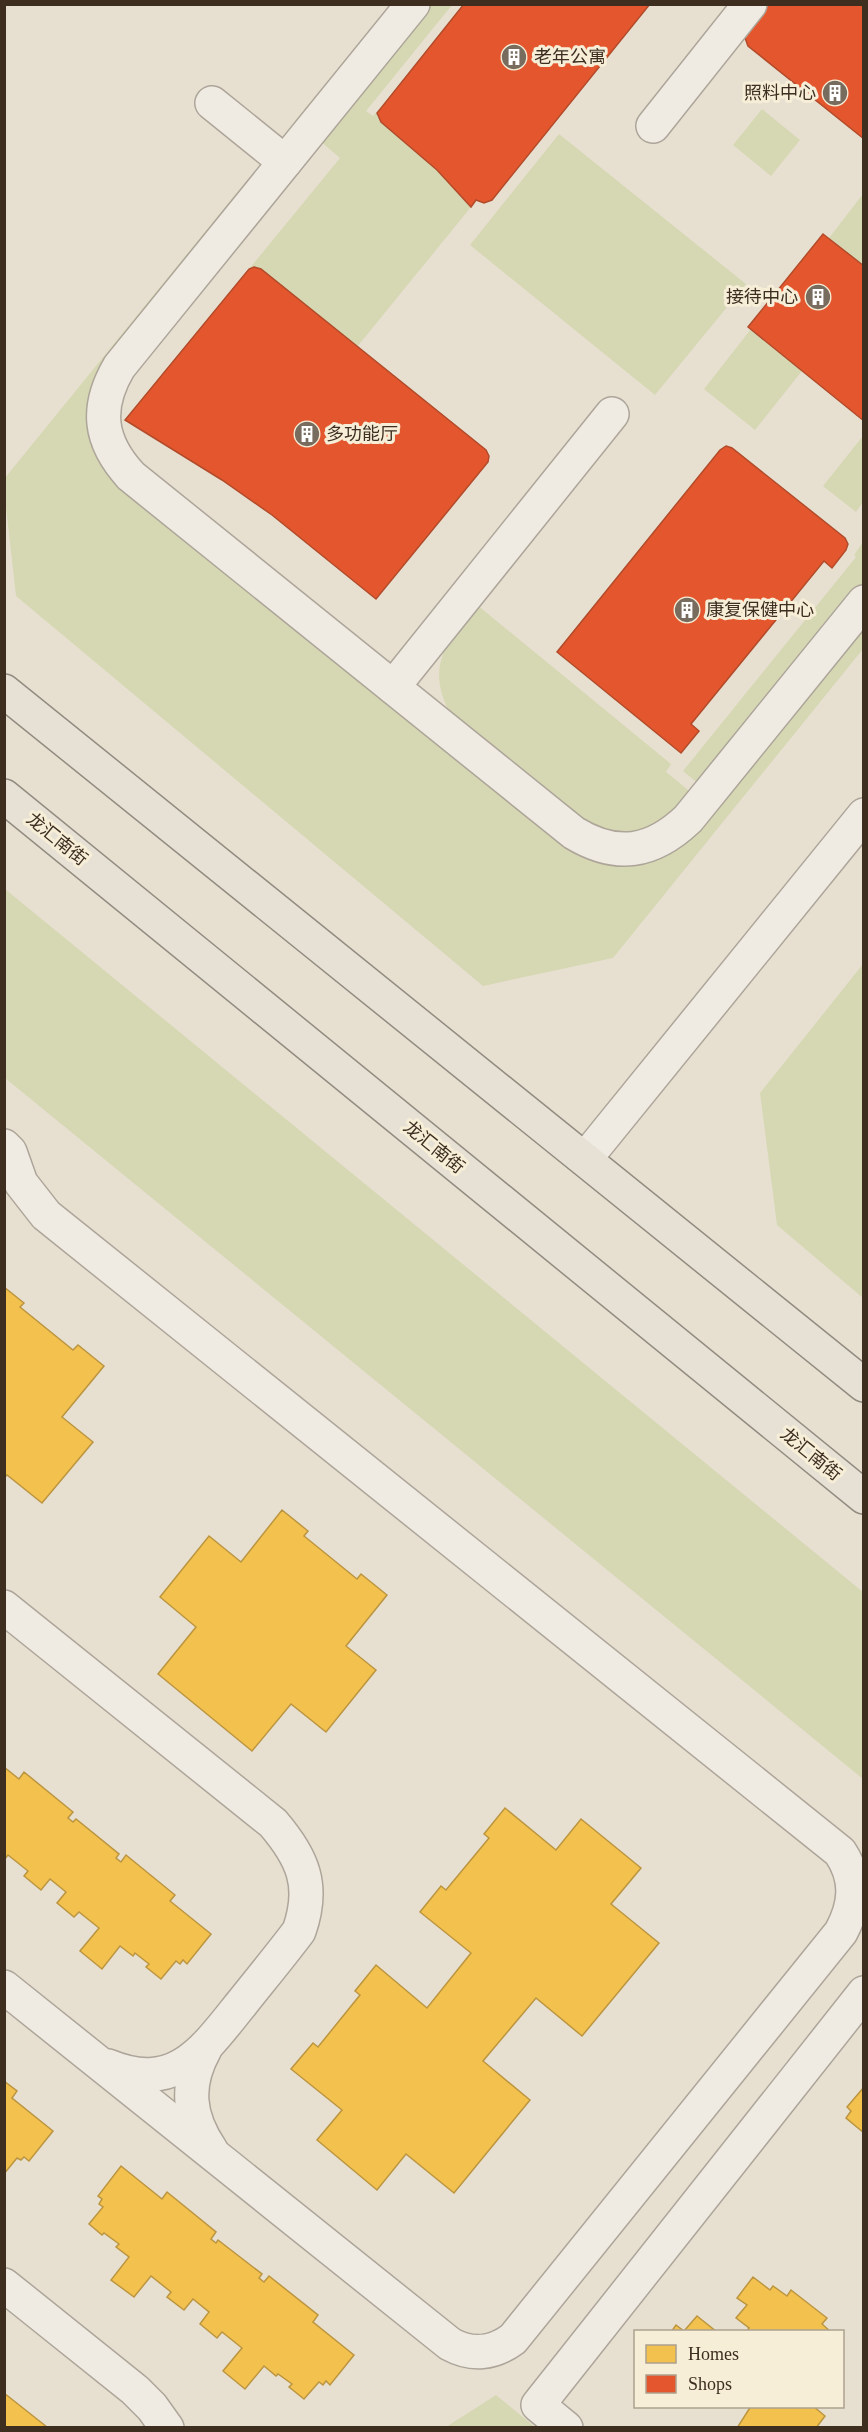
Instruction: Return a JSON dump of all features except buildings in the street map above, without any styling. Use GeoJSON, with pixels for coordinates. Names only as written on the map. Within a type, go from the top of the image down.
{"type":"FeatureCollection","features":[{"type":"Feature","properties":{"kind":"main road"},"geometry":{"type":"LineString","coordinates":[[4,691],[864,1385]]}},
{"type":"Feature","properties":{"kind":"main road","name":"龙汇南街"},"geometry":{"type":"LineString","coordinates":[[4,796],[864,1497]]}},
{"type":"Feature","properties":{"kind":"street"},"geometry":{"type":"LineString","coordinates":[[413,4],[119,367],[104,397],[103,417],[117,460],[131,476],[574,833],[591,843],[609,849],[645,847],[668,836],[688,819],[864,602]]}},
{"type":"Feature","properties":{"kind":"street"},"geometry":{"type":"LineString","coordinates":[[653,126],[750,4]]}},
{"type":"Feature","properties":{"kind":"street"},"geometry":{"type":"LineString","coordinates":[[212,103],[285,162]]}},
{"type":"Feature","properties":{"kind":"street"},"geometry":{"type":"LineString","coordinates":[[393,687],[612,414]]}},
{"type":"Feature","properties":{"kind":"street"},"geometry":{"type":"LineString","coordinates":[[585,1160],[864,815]]}},
{"type":"Feature","properties":{"kind":"street"},"geometry":{"type":"LineString","coordinates":[[4,1146],[10,1152],[21,1183],[46,1215],[840,1852],[849,1865],[854,1883],[854,1899],[841,1932],[513,2339],[502,2348],[488,2352],[464,2351],[450,2344],[4,1987]]}},
{"type":"Feature","properties":{"kind":"street"},"geometry":{"type":"LineString","coordinates":[[4,1607],[273,1823],[288,1841],[302,1864],[306,1888],[305,1913],[299,1931],[205,2049],[192,2078],[195,2123],[217,2158]]}},
{"type":"Feature","properties":{"kind":"street"},"geometry":{"type":"LineString","coordinates":[[566,2427],[538,2405],[864,1993]]}},
{"type":"Feature","properties":{"kind":"street"},"geometry":{"type":"LineString","coordinates":[[98,2062],[124,2072],[147,2075],[176,2069],[205,2049]]}},
{"type":"Feature","properties":{"kind":"street"},"geometry":{"type":"LineString","coordinates":[[4,2285],[135,2390],[167,2427]]}},
{"type":"Feature","properties":{"kind":"green space"},"geometry":{"type":"Polygon","coordinates":[[[390,5],[398,5],[300,125],[295,121],[390,5]]]}},
{"type":"Feature","properties":{"kind":"green space"},"geometry":{"type":"Polygon","coordinates":[[[428,5],[452,5],[366,111],[373,116],[379,109],[377,117],[381,122],[437,170],[471,207],[357,347],[261,269],[254,267],[249,269],[340,158],[319,140],[428,5]]]}},
{"type":"Feature","properties":{"kind":"green space"},"geometry":{"type":"Polygon","coordinates":[[[762,109],[800,140],[771,176],[733,145],[762,109]]]}},
{"type":"Feature","properties":{"kind":"green space"},"geometry":{"type":"Polygon","coordinates":[[[559,134],[746,284],[655,395],[470,245],[559,134]]]}},
{"type":"Feature","properties":{"kind":"green space"},"geometry":{"type":"Polygon","coordinates":[[[248,179],[253,183],[92,427],[633,861],[863,621],[863,649],[613,958],[483,986],[16,596],[4,479],[248,179]]]}},
{"type":"Feature","properties":{"kind":"green space"},"geometry":{"type":"Polygon","coordinates":[[[863,194],[863,266],[829,238],[863,194]]]}},
{"type":"Feature","properties":{"kind":"green space"},"geometry":{"type":"Polygon","coordinates":[[[751,329],[802,371],[755,430],[704,389],[751,329]]]}},
{"type":"Feature","properties":{"kind":"green space"},"geometry":{"type":"Polygon","coordinates":[[[863,436],[863,502],[856,512],[823,486],[863,436]]]}},
{"type":"Feature","properties":{"kind":"green space"},"geometry":{"type":"Polygon","coordinates":[[[863,542],[863,583],[700,785],[683,771],[856,557],[854,555],[863,542]]]}},
{"type":"Feature","properties":{"kind":"green space"},"geometry":{"type":"Polygon","coordinates":[[[476,604],[671,764],[666,772],[693,794],[644,835],[593,830],[452,717],[444,699],[439,670],[448,644],[476,604]]]}},
{"type":"Feature","properties":{"kind":"green space"},"geometry":{"type":"Polygon","coordinates":[[[5,889],[863,1592],[863,1779],[5,1078],[5,889]]]}},
{"type":"Feature","properties":{"kind":"green space"},"geometry":{"type":"Polygon","coordinates":[[[863,964],[863,1298],[777,1225],[760,1093],[863,964]]]}},
{"type":"Feature","properties":{"kind":"green space"},"geometry":{"type":"Polygon","coordinates":[[[496,2395],[535,2427],[446,2427],[496,2395]]]}},
{"type":"Feature","properties":{"kind":"place","name":"老年公寓"},"geometry":{"type":"Point","coordinates":[514,57]}},
{"type":"Feature","properties":{"kind":"place","name":"照料中心"},"geometry":{"type":"Point","coordinates":[835,93]}},
{"type":"Feature","properties":{"kind":"place","name":"接待中心"},"geometry":{"type":"Point","coordinates":[818,297]}},
{"type":"Feature","properties":{"kind":"place","name":"多功能厅"},"geometry":{"type":"Point","coordinates":[307,434]}},
{"type":"Feature","properties":{"kind":"place","name":"康复保健中心"},"geometry":{"type":"Point","coordinates":[687,610]}}]}
